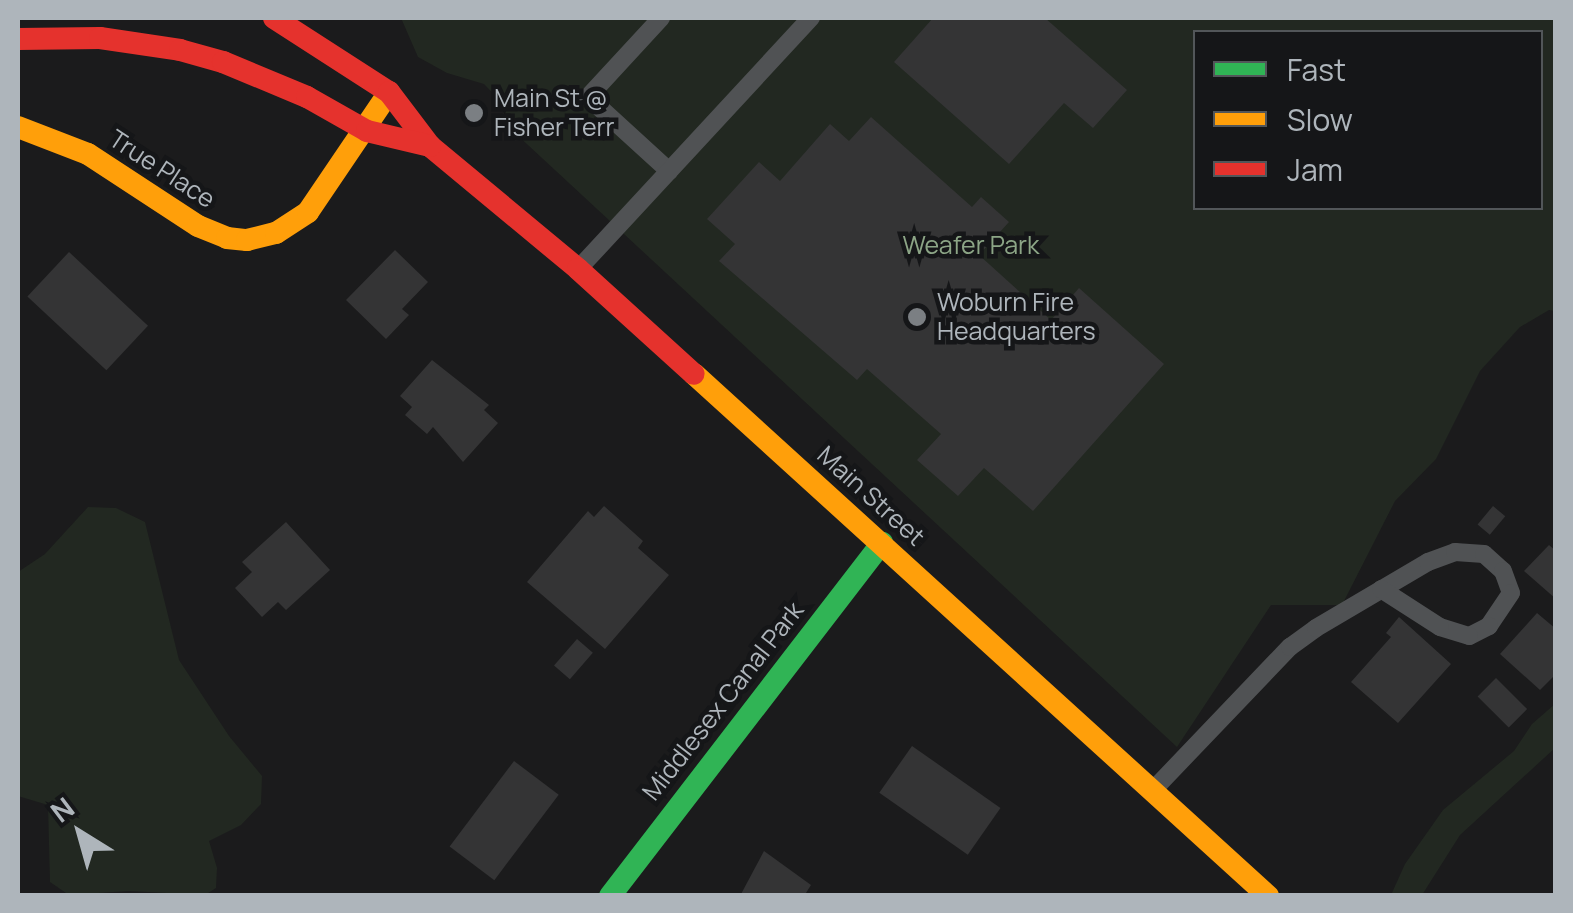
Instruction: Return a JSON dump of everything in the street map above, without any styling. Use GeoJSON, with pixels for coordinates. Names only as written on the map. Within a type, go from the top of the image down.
{"type":"FeatureCollection","features":[{"type":"Feature","properties":{"kind":"main road","name":"Main Street"},"geometry":{"type":"LineString","coordinates":[[274,18],[389,92],[430,146],[578,269],[1268,896]]}},
{"type":"Feature","properties":{"kind":"main road","name":"Main Street"},"geometry":{"type":"LineString","coordinates":[[18,39],[100,38],[180,50],[223,62],[307,97],[367,131],[430,146]]}},
{"type":"Feature","properties":{"kind":"main road","name":"True Place"},"geometry":{"type":"LineString","coordinates":[[18,127],[88,154],[188,221],[236,240],[276,233],[308,212],[367,131],[389,92]]}},
{"type":"Feature","properties":{"kind":"main road","name":"Middlesex Canal Park"},"geometry":{"type":"LineString","coordinates":[[610,896],[882,543]]}},
{"type":"Feature","properties":{"kind":"lane"},"geometry":{"type":"LineString","coordinates":[[661,18],[588,98],[669,171]]}},
{"type":"Feature","properties":{"kind":"lane"},"geometry":{"type":"LineString","coordinates":[[578,269],[811,18]]}},
{"type":"Feature","properties":{"kind":"lane"},"geometry":{"type":"LineString","coordinates":[[1152,791],[1290,647],[1382,589],[1428,562],[1456,552],[1473,552],[1496,562],[1510,581],[1511,593],[1489,626],[1468,636],[1440,626],[1382,589]]}},
{"type":"Feature","properties":{"kind":"green space","name":"Weafer Park"},"geometry":{"type":"Polygon","coordinates":[[[401,18],[1555,18],[1555,311],[1549,310],[1520,327],[1480,371],[1436,459],[1395,501],[1342,605],[1271,605],[1177,747],[500,119],[506,107],[484,84],[447,73],[418,57],[401,18]]]}},
{"type":"Feature","properties":{"kind":"green space"},"geometry":{"type":"Polygon","coordinates":[[[88,507],[116,508],[145,522],[179,660],[229,736],[262,776],[261,804],[241,825],[209,841],[217,868],[216,888],[205,895],[129,891],[69,895],[50,882],[48,805],[18,796],[18,572],[45,554],[88,507]]]}},
{"type":"Feature","properties":{"kind":"green space"},"geometry":{"type":"Polygon","coordinates":[[[1555,704],[1555,748],[1460,835],[1422,895],[1391,895],[1405,864],[1443,810],[1514,751],[1532,724],[1555,704]]]}},
{"type":"Feature","properties":{"kind":"building"},"geometry":{"type":"Polygon","coordinates":[[[933,18],[1045,18],[1127,90],[1093,128],[1064,103],[1009,164],[894,62],[933,18]]]}},
{"type":"Feature","properties":{"kind":"building","name":"Woburn Fire Headquarters"},"geometry":{"type":"Polygon","coordinates":[[[871,117],[972,207],[981,197],[1009,222],[979,255],[1051,320],[1079,288],[1164,364],[1033,511],[984,468],[958,496],[917,460],[941,434],[867,369],[857,380],[719,261],[735,244],[707,219],[759,162],[780,181],[830,124],[849,141],[871,117]]]}},
{"type":"Feature","properties":{"kind":"building"},"geometry":{"type":"Polygon","coordinates":[[[395,250],[428,282],[402,309],[409,315],[386,339],[346,300],[395,250]]]}},
{"type":"Feature","properties":{"kind":"building"},"geometry":{"type":"Polygon","coordinates":[[[69,252],[148,326],[106,370],[27,297],[69,252]]]}},
{"type":"Feature","properties":{"kind":"building"},"geometry":{"type":"Polygon","coordinates":[[[432,360],[489,405],[484,410],[498,423],[463,462],[433,427],[427,434],[405,415],[412,407],[400,396],[432,360]]]}},
{"type":"Feature","properties":{"kind":"building"},"geometry":{"type":"Polygon","coordinates":[[[604,506],[643,541],[638,548],[669,575],[605,649],[527,582],[588,511],[594,517],[604,506]]]}},
{"type":"Feature","properties":{"kind":"building"},"geometry":{"type":"Polygon","coordinates":[[[1493,506],[1505,516],[1490,535],[1478,524],[1493,506]]]}},
{"type":"Feature","properties":{"kind":"building"},"geometry":{"type":"Polygon","coordinates":[[[286,522],[330,570],[286,610],[278,602],[262,617],[235,588],[252,572],[242,562],[286,522]]]}},
{"type":"Feature","properties":{"kind":"building"},"geometry":{"type":"Polygon","coordinates":[[[1549,545],[1556,551],[1556,599],[1524,571],[1549,545]]]}},
{"type":"Feature","properties":{"kind":"building"},"geometry":{"type":"Polygon","coordinates":[[[1537,613],[1556,629],[1556,674],[1540,690],[1500,654],[1537,613]]]}},
{"type":"Feature","properties":{"kind":"building"},"geometry":{"type":"Polygon","coordinates":[[[1399,617],[1451,664],[1398,723],[1351,682],[1391,637],[1386,633],[1399,617]]]}},
{"type":"Feature","properties":{"kind":"building"},"geometry":{"type":"Polygon","coordinates":[[[577,639],[593,653],[570,679],[554,665],[577,639]]]}},
{"type":"Feature","properties":{"kind":"building"},"geometry":{"type":"Polygon","coordinates":[[[1496,678],[1527,709],[1509,727],[1478,696],[1496,678]]]}},
{"type":"Feature","properties":{"kind":"building"},"geometry":{"type":"Polygon","coordinates":[[[912,746],[1000,808],[968,855],[879,793],[912,746]]]}},
{"type":"Feature","properties":{"kind":"building"},"geometry":{"type":"Polygon","coordinates":[[[514,761],[559,795],[494,880],[450,846],[514,761]]]}},
{"type":"Feature","properties":{"kind":"building"},"geometry":{"type":"Polygon","coordinates":[[[764,851],[811,885],[804,896],[740,896],[764,851]]]}},
{"type":"Feature","properties":{"kind":"traffic: fast"},"geometry":{"type":"LineString","coordinates":[[610,896],[882,543]]}},
{"type":"Feature","properties":{"kind":"traffic: slow"},"geometry":{"type":"LineString","coordinates":[[18,127],[88,154],[198,226],[227,238],[247,240],[276,233],[308,212],[388,94]]}},
{"type":"Feature","properties":{"kind":"traffic: slow"},"geometry":{"type":"LineString","coordinates":[[694,374],[1268,896]]}},
{"type":"Feature","properties":{"kind":"traffic: jam"},"geometry":{"type":"LineString","coordinates":[[274,18],[389,92],[430,146],[578,269],[694,374]]}},
{"type":"Feature","properties":{"kind":"traffic: jam"},"geometry":{"type":"LineString","coordinates":[[18,39],[100,38],[180,50],[223,62],[307,97],[367,131],[430,146]]}},
{"type":"Feature","properties":{"kind":"place","name":"Main St @ Fisher Terr"},"geometry":{"type":"Point","coordinates":[474,113]}},
{"type":"Feature","properties":{"kind":"place","name":"Woburn Fire Headquarters"},"geometry":{"type":"Point","coordinates":[917,317]}}]}
